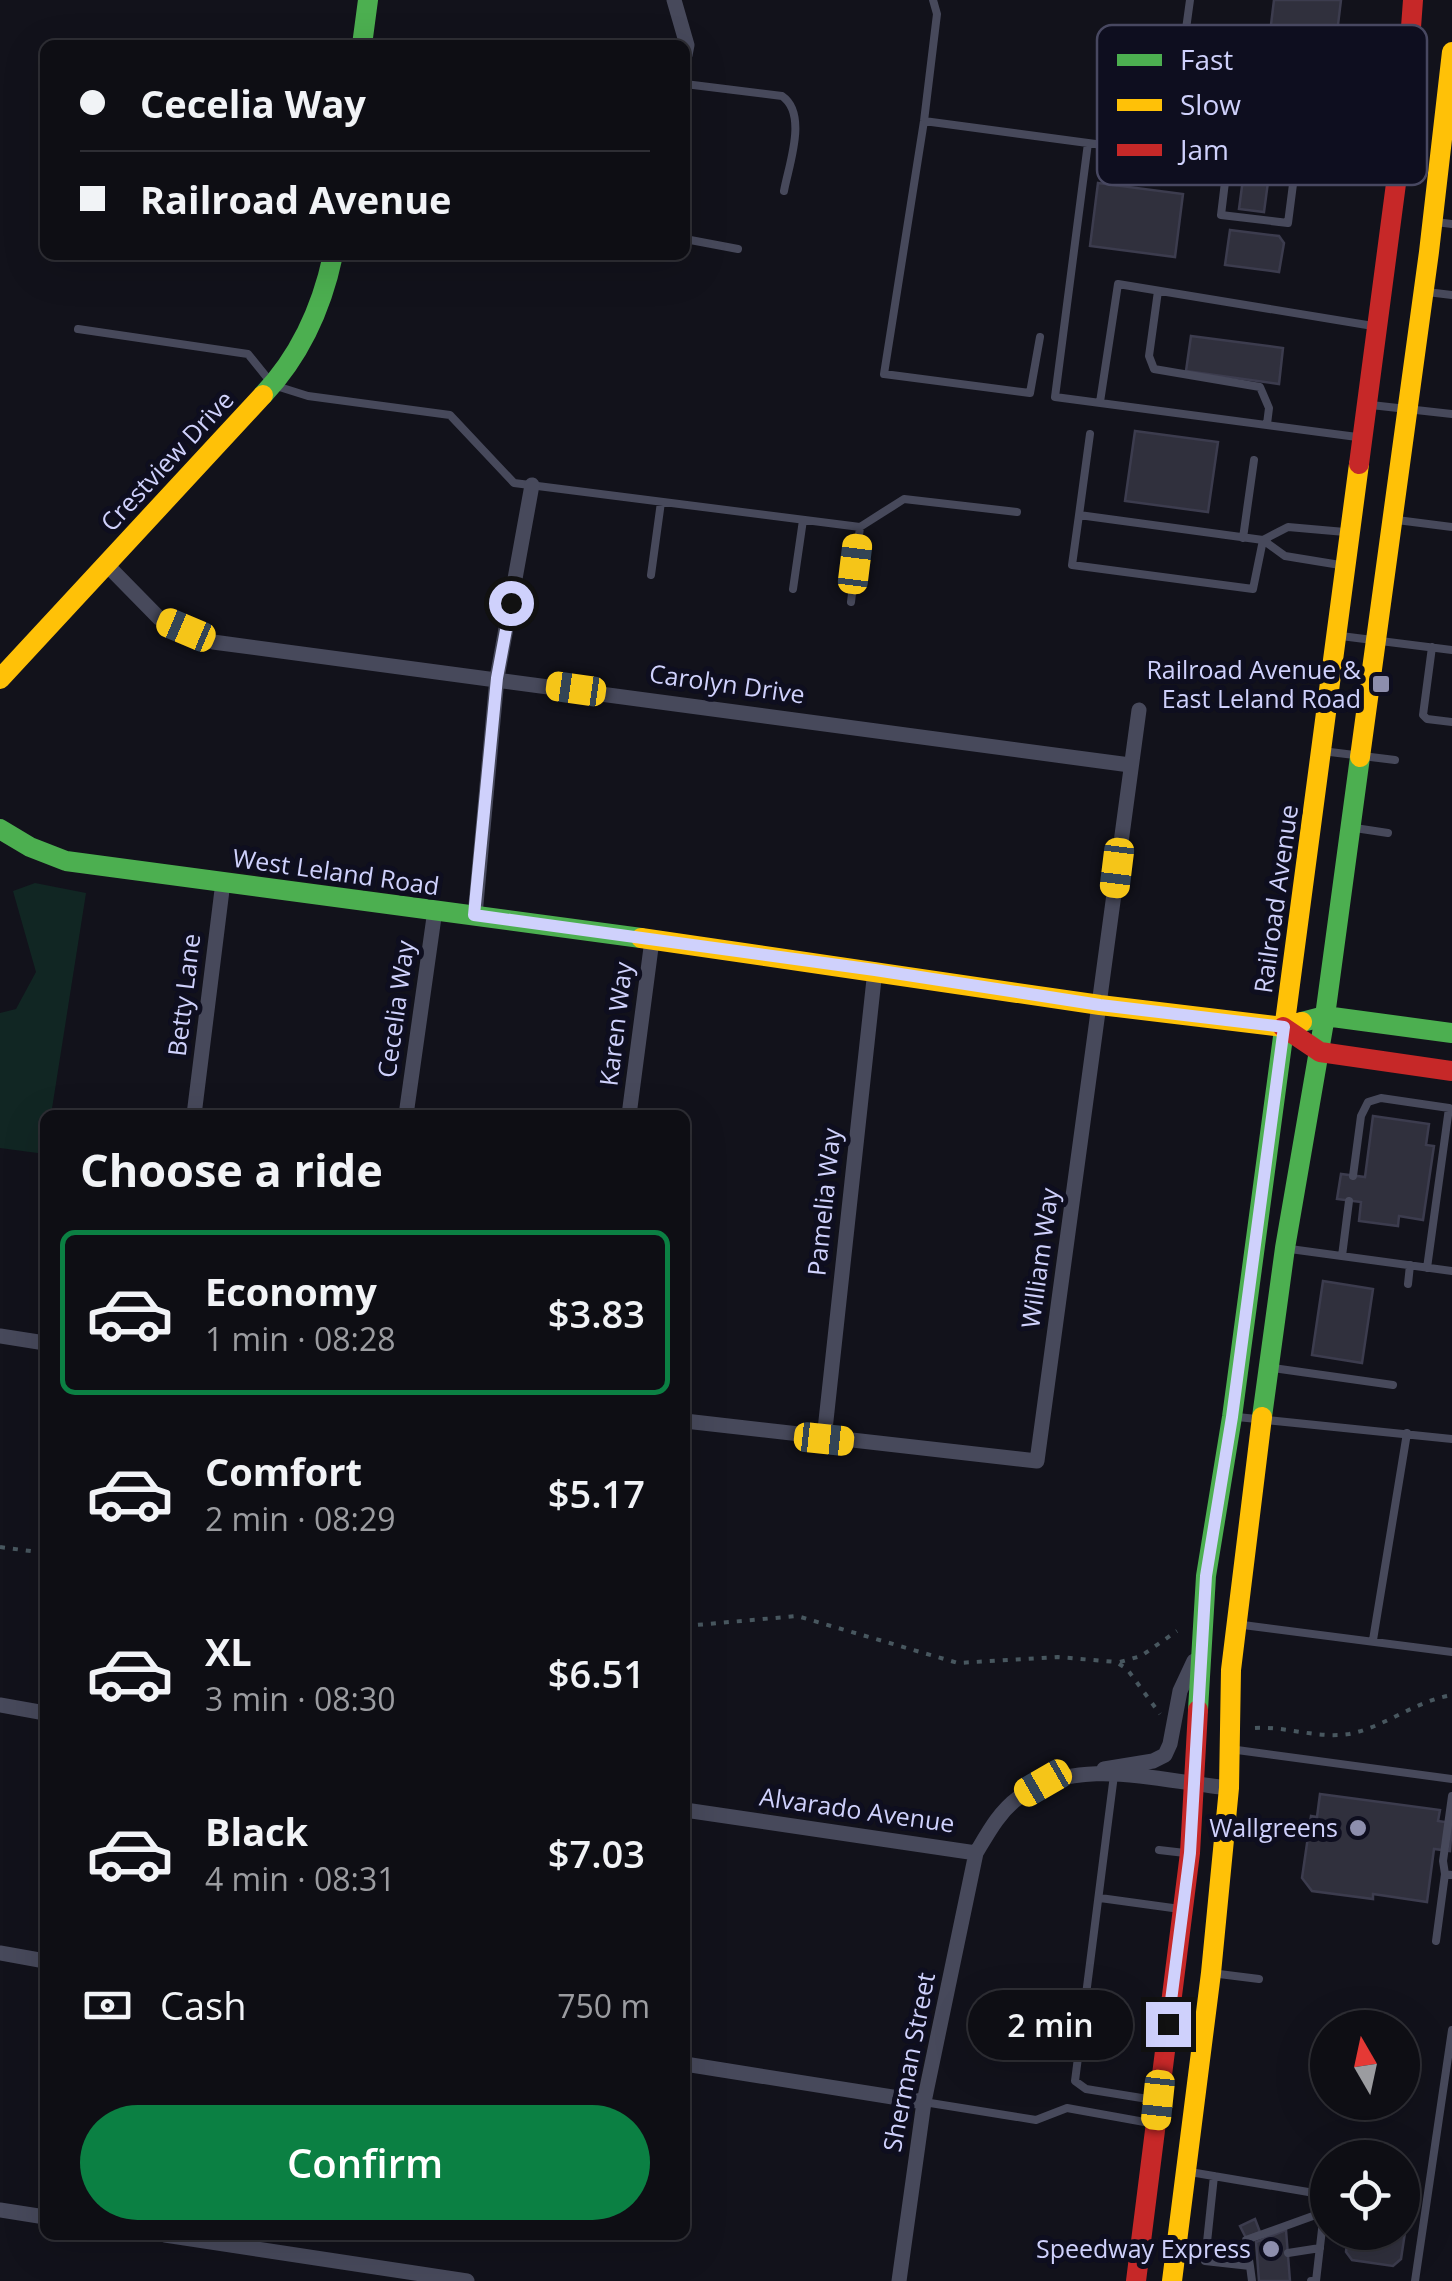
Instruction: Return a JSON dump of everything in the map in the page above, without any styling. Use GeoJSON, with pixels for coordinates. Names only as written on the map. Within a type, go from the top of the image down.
{"type":"FeatureCollection","features":[{"type":"Feature","properties":{"kind":"main road"},"geometry":{"type":"LineString","coordinates":[[363,40],[368,0]]}},
{"type":"Feature","properties":{"kind":"main road","name":"Railroad Avenue"},"geometry":{"type":"LineString","coordinates":[[1411,25],[1413,0]]}},
{"type":"Feature","properties":{"kind":"main road"},"geometry":{"type":"LineString","coordinates":[[1429,252],[1442,222],[1452,52]]}},
{"type":"Feature","properties":{"kind":"main road","name":"Railroad Avenue"},"geometry":{"type":"LineString","coordinates":[[1136,2281],[1190,1853],[1206,1576],[1232,1417],[1396,185]]}},
{"type":"Feature","properties":{"kind":"main road"},"geometry":{"type":"LineString","coordinates":[[1172,2281],[1211,1973],[1229,1788],[1234,1624],[1286,1248],[1326,1016],[1429,252],[1424,185]]}},
{"type":"Feature","properties":{"kind":"main road","name":"Crestview Drive"},"geometry":{"type":"LineString","coordinates":[[0,679],[272,385],[307,336],[326,292],[332,260]]}},
{"type":"Feature","properties":{"kind":"main road","name":"West Leland Road"},"geometry":{"type":"LineString","coordinates":[[0,828],[30,847],[66,862],[875,970],[1100,1005],[1284,1027],[1326,1016]]}},
{"type":"Feature","properties":{"kind":"main road"},"geometry":{"type":"LineString","coordinates":[[1326,1016],[1452,1033]]}},
{"type":"Feature","properties":{"kind":"main road"},"geometry":{"type":"LineString","coordinates":[[1284,1027],[1320,1052],[1452,1070]]}},
{"type":"Feature","properties":{"kind":"street"},"geometry":{"type":"LineString","coordinates":[[674,0],[686,40]]}},
{"type":"Feature","properties":{"kind":"street"},"geometry":{"type":"LineString","coordinates":[[474,915],[497,678],[532,485]]}},
{"type":"Feature","properties":{"kind":"street","name":"Carolyn Drive"},"geometry":{"type":"LineString","coordinates":[[106,564],[159,618],[213,642],[1130,765]]}},
{"type":"Feature","properties":{"kind":"street","name":"William Way"},"geometry":{"type":"LineString","coordinates":[[690,1422],[1037,1462],[1139,710]]}},
{"type":"Feature","properties":{"kind":"street","name":"Betty Lane"},"geometry":{"type":"LineString","coordinates":[[195,1110],[222,882]]}},
{"type":"Feature","properties":{"kind":"street","name":"Cecelia Way"},"geometry":{"type":"LineString","coordinates":[[407,1110],[436,910]]}},
{"type":"Feature","properties":{"kind":"street","name":"Karen Way"},"geometry":{"type":"LineString","coordinates":[[630,1110],[652,940]]}},
{"type":"Feature","properties":{"kind":"street","name":"Pamelia Way"},"geometry":{"type":"LineString","coordinates":[[824,1439],[875,970]]}},
{"type":"Feature","properties":{"kind":"street"},"geometry":{"type":"LineString","coordinates":[[0,1336],[40,1341]]}},
{"type":"Feature","properties":{"kind":"street"},"geometry":{"type":"LineString","coordinates":[[1083,1774],[1153,1761],[1164,1755],[1180,1691],[1202,1643]]}},
{"type":"Feature","properties":{"kind":"street"},"geometry":{"type":"LineString","coordinates":[[0,1705],[40,1712]]}},
{"type":"Feature","properties":{"kind":"street","name":"Alvarado Avenue"},"geometry":{"type":"LineString","coordinates":[[690,1811],[976,1853],[996,1820],[1016,1798],[1043,1783],[1083,1774],[1229,1788]]}},
{"type":"Feature","properties":{"kind":"street","name":"Sherman Street"},"geometry":{"type":"LineString","coordinates":[[898,2281],[924,2102],[976,1853]]}},
{"type":"Feature","properties":{"kind":"street"},"geometry":{"type":"LineString","coordinates":[[0,1953],[40,1959]]}},
{"type":"Feature","properties":{"kind":"street"},"geometry":{"type":"LineString","coordinates":[[690,2065],[924,2102]]}},
{"type":"Feature","properties":{"kind":"street"},"geometry":{"type":"LineString","coordinates":[[0,2210],[40,2216]]}},
{"type":"Feature","properties":{"kind":"street"},"geometry":{"type":"LineString","coordinates":[[199,2240],[468,2281]]}},
{"type":"Feature","properties":{"kind":"lane"},"geometry":{"type":"LineString","coordinates":[[933,0],[937,14],[924,120],[884,374],[1030,393],[1040,337]]}},
{"type":"Feature","properties":{"kind":"lane"},"geometry":{"type":"LineString","coordinates":[[1187,25],[1190,0]]}},
{"type":"Feature","properties":{"kind":"lane"},"geometry":{"type":"LineString","coordinates":[[690,85],[782,96],[789,101],[796,121],[784,190]]}},
{"type":"Feature","properties":{"kind":"lane"},"geometry":{"type":"LineString","coordinates":[[924,120],[1097,145]]}},
{"type":"Feature","properties":{"kind":"lane"},"geometry":{"type":"LineString","coordinates":[[1088,144],[1055,397],[1362,438]]}},
{"type":"Feature","properties":{"kind":"lane"},"geometry":{"type":"LineString","coordinates":[[1225,185],[1221,215],[1288,223],[1293,185]]}},
{"type":"Feature","properties":{"kind":"lane"},"geometry":{"type":"LineString","coordinates":[[690,240],[738,249]]}},
{"type":"Feature","properties":{"kind":"lane"},"geometry":{"type":"LineString","coordinates":[[1100,402],[1118,284],[1377,326]]}},
{"type":"Feature","properties":{"kind":"lane"},"geometry":{"type":"LineString","coordinates":[[1158,291],[1149,356],[1154,369],[1260,387],[1269,408],[1267,424]]}},
{"type":"Feature","properties":{"kind":"lane"},"geometry":{"type":"LineString","coordinates":[[1423,291],[1452,295]]}},
{"type":"Feature","properties":{"kind":"lane"},"geometry":{"type":"LineString","coordinates":[[78,330],[248,354],[272,385],[308,396],[450,415],[514,483],[860,526],[904,500],[1017,512]]}},
{"type":"Feature","properties":{"kind":"lane"},"geometry":{"type":"LineString","coordinates":[[1367,404],[1452,414]]}},
{"type":"Feature","properties":{"kind":"lane"},"geometry":{"type":"LineString","coordinates":[[1090,434],[1072,565],[1253,589],[1263,540],[1288,526],[1350,533]]}},
{"type":"Feature","properties":{"kind":"lane"},"geometry":{"type":"LineString","coordinates":[[1243,538],[1254,460]]}},
{"type":"Feature","properties":{"kind":"lane"},"geometry":{"type":"LineString","coordinates":[[652,574],[662,502]]}},
{"type":"Feature","properties":{"kind":"lane"},"geometry":{"type":"LineString","coordinates":[[1079,516],[1263,540],[1285,556],[1346,566]]}},
{"type":"Feature","properties":{"kind":"lane"},"geometry":{"type":"LineString","coordinates":[[1393,519],[1452,527]]}},
{"type":"Feature","properties":{"kind":"lane"},"geometry":{"type":"LineString","coordinates":[[793,590],[803,520]]}},
{"type":"Feature","properties":{"kind":"lane"},"geometry":{"type":"LineString","coordinates":[[850,602],[860,526]]}},
{"type":"Feature","properties":{"kind":"lane"},"geometry":{"type":"LineString","coordinates":[[1337,635],[1452,650]]}},
{"type":"Feature","properties":{"kind":"lane"},"geometry":{"type":"LineString","coordinates":[[1432,647],[1422,711],[1427,719],[1452,722]]}},
{"type":"Feature","properties":{"kind":"lane"},"geometry":{"type":"LineString","coordinates":[[1322,750],[1395,760]]}},
{"type":"Feature","properties":{"kind":"lane"},"geometry":{"type":"LineString","coordinates":[[1351,828],[1388,833]]}},
{"type":"Feature","properties":{"kind":"lane"},"geometry":{"type":"LineString","coordinates":[[1353,1176],[1361,1116],[1368,1102],[1381,1098],[1449,1108],[1427,1268]]}},
{"type":"Feature","properties":{"kind":"lane"},"geometry":{"type":"LineString","coordinates":[[1342,1256],[1349,1201]]}},
{"type":"Feature","properties":{"kind":"lane"},"geometry":{"type":"LineString","coordinates":[[1286,1248],[1452,1271]]}},
{"type":"Feature","properties":{"kind":"lane"},"geometry":{"type":"LineString","coordinates":[[1408,1284],[1410,1265]]}},
{"type":"Feature","properties":{"kind":"lane"},"geometry":{"type":"LineString","coordinates":[[1269,1368],[1393,1385]]}},
{"type":"Feature","properties":{"kind":"lane"},"geometry":{"type":"LineString","coordinates":[[1232,1417],[1452,1439]]}},
{"type":"Feature","properties":{"kind":"lane"},"geometry":{"type":"LineString","coordinates":[[1373,1640],[1407,1434]]}},
{"type":"Feature","properties":{"kind":"lane"},"geometry":{"type":"LineString","coordinates":[[1234,1624],[1452,1652]]}},
{"type":"Feature","properties":{"kind":"lane"},"geometry":{"type":"LineString","coordinates":[[1197,1746],[1230,1742],[1452,1779]]}},
{"type":"Feature","properties":{"kind":"lane"},"geometry":{"type":"LineString","coordinates":[[1114,1775],[1075,2081],[1086,2089],[1158,2100]]}},
{"type":"Feature","properties":{"kind":"lane"},"geometry":{"type":"LineString","coordinates":[[1436,1941],[1449,1874],[1442,1861],[1452,1796]]}},
{"type":"Feature","properties":{"kind":"lane"},"geometry":{"type":"LineString","coordinates":[[1160,1850],[1190,1853]]}},
{"type":"Feature","properties":{"kind":"lane"},"geometry":{"type":"LineString","coordinates":[[1100,1898],[1183,1909]]}},
{"type":"Feature","properties":{"kind":"lane"},"geometry":{"type":"LineString","coordinates":[[1211,1973],[1259,1979]]}},
{"type":"Feature","properties":{"kind":"lane"},"geometry":{"type":"LineString","coordinates":[[1415,2281],[1452,2030]]}},
{"type":"Feature","properties":{"kind":"lane"},"geometry":{"type":"LineString","coordinates":[[924,2102],[1036,2120],[1067,2108],[1156,2124]]}},
{"type":"Feature","properties":{"kind":"lane"},"geometry":{"type":"LineString","coordinates":[[1186,2171],[1310,2192]]}},
{"type":"Feature","properties":{"kind":"lane"},"geometry":{"type":"LineString","coordinates":[[1214,2176],[1206,2261],[1252,2261]]}},
{"type":"Feature","properties":{"kind":"lane"},"geometry":{"type":"LineString","coordinates":[[1252,2281],[1246,2240],[1310,2217]]}},
{"type":"Feature","properties":{"kind":"lane"},"geometry":{"type":"LineString","coordinates":[[1288,2253],[1310,2250]]}},
{"type":"Feature","properties":{"kind":"lane"},"geometry":{"type":"LineString","coordinates":[[1311,2281],[1316,2281],[1320,2250]]}},
{"type":"Feature","properties":{"kind":"path"},"geometry":{"type":"LineString","coordinates":[[0,1547],[40,1551]]}},
{"type":"Feature","properties":{"kind":"path"},"geometry":{"type":"LineString","coordinates":[[690,1626],[797,1616],[958,1663],[1045,1657],[1133,1660],[1177,1631]]}},
{"type":"Feature","properties":{"kind":"path"},"geometry":{"type":"LineString","coordinates":[[1116,1662],[1127,1669],[1164,1721],[1163,1732],[1172,1734]]}},
{"type":"Feature","properties":{"kind":"path"},"geometry":{"type":"LineString","coordinates":[[1230,1742],[1255,1727],[1320,1734],[1354,1733],[1425,1702],[1452,1695]]}},
{"type":"Feature","properties":{"kind":"green space"},"geometry":{"type":"Polygon","coordinates":[[[35,883],[86,893],[52,1110],[40,1110],[40,1153],[0,1148],[0,1013],[16,1009],[36,972],[13,891],[35,883]]]}},
{"type":"Feature","properties":{"kind":"building"},"geometry":{"type":"Polygon","coordinates":[[[1274,0],[1341,0],[1338,25],[1271,25],[1274,0]]]}},
{"type":"Feature","properties":{"kind":"building"},"geometry":{"type":"Polygon","coordinates":[[[1098,185],[1183,194],[1175,257],[1090,246],[1098,185]]]}},
{"type":"Feature","properties":{"kind":"building"},"geometry":{"type":"Polygon","coordinates":[[[1242,185],[1268,185],[1264,212],[1239,209],[1242,185]]]}},
{"type":"Feature","properties":{"kind":"building"},"geometry":{"type":"Polygon","coordinates":[[[1230,230],[1279,236],[1284,243],[1279,272],[1225,265],[1230,230]]]}},
{"type":"Feature","properties":{"kind":"building"},"geometry":{"type":"Polygon","coordinates":[[[1191,336],[1283,348],[1279,384],[1186,371],[1191,336]]]}},
{"type":"Feature","properties":{"kind":"building"},"geometry":{"type":"Polygon","coordinates":[[[1135,431],[1218,442],[1208,512],[1125,501],[1135,431]]]}},
{"type":"Feature","properties":{"kind":"building"},"geometry":{"type":"Polygon","coordinates":[[[1373,1116],[1429,1124],[1426,1145],[1434,1146],[1423,1220],[1399,1216],[1398,1226],[1359,1221],[1361,1202],[1337,1199],[1341,1174],[1365,1177],[1373,1116]]]}},
{"type":"Feature","properties":{"kind":"building"},"geometry":{"type":"Polygon","coordinates":[[[1323,1281],[1373,1289],[1362,1363],[1312,1355],[1323,1281]]]}},
{"type":"Feature","properties":{"kind":"building"},"geometry":{"type":"Polygon","coordinates":[[[1320,1794],[1440,1810],[1438,1821],[1452,1823],[1450,1851],[1434,1849],[1427,1902],[1312,1891],[1302,1878],[1311,1816],[1317,1817],[1320,1794]]]}},
{"type":"Feature","properties":{"kind":"building"},"geometry":{"type":"Polygon","coordinates":[[[1255,2219],[1260,2232],[1246,2238],[1240,2226],[1255,2219]]]}},
{"type":"Feature","properties":{"kind":"building"},"geometry":{"type":"Polygon","coordinates":[[[1286,2230],[1290,2281],[1259,2281],[1256,2242],[1286,2230]]]}},
{"type":"Feature","properties":{"kind":"building"},"geometry":{"type":"Polygon","coordinates":[[[1402,2250],[1401,2259],[1393,2266],[1352,2260],[1346,2252],[1402,2250]]]}},
{"type":"Feature","properties":{"kind":"traffic: fast"},"geometry":{"type":"LineString","coordinates":[[363,40],[368,0]]}},
{"type":"Feature","properties":{"kind":"traffic: fast"},"geometry":{"type":"LineString","coordinates":[[263,395],[308,330],[332,260]]}},
{"type":"Feature","properties":{"kind":"traffic: fast"},"geometry":{"type":"LineString","coordinates":[[1262,1417],[1285,1248],[1325,1016],[1360,757]]}},
{"type":"Feature","properties":{"kind":"traffic: fast"},"geometry":{"type":"LineString","coordinates":[[0,829],[30,847],[66,861],[641,938]]}},
{"type":"Feature","properties":{"kind":"traffic: fast"},"geometry":{"type":"LineString","coordinates":[[1302,1022],[1325,1016],[1452,1033]]}},
{"type":"Feature","properties":{"kind":"traffic: fast"},"geometry":{"type":"LineString","coordinates":[[1198,1710],[1206,1576],[1232,1417],[1285,1022]]}},
{"type":"Feature","properties":{"kind":"traffic: slow"},"geometry":{"type":"LineString","coordinates":[[1360,757],[1429,252],[1452,52]]}},
{"type":"Feature","properties":{"kind":"traffic: slow"},"geometry":{"type":"LineString","coordinates":[[0,679],[263,395]]}},
{"type":"Feature","properties":{"kind":"traffic: slow"},"geometry":{"type":"LineString","coordinates":[[1285,1022],[1359,464]]}},
{"type":"Feature","properties":{"kind":"traffic: slow"},"geometry":{"type":"LineString","coordinates":[[641,938],[1100,1005],[1283,1027],[1302,1022]]}},
{"type":"Feature","properties":{"kind":"traffic: slow"},"geometry":{"type":"LineString","coordinates":[[1172,2281],[1211,1973],[1229,1788],[1231,1670],[1262,1417]]}},
{"type":"Feature","properties":{"kind":"traffic: jam"},"geometry":{"type":"LineString","coordinates":[[1411,25],[1413,0]]}},
{"type":"Feature","properties":{"kind":"traffic: jam"},"geometry":{"type":"LineString","coordinates":[[1359,464],[1396,185]]}},
{"type":"Feature","properties":{"kind":"traffic: jam"},"geometry":{"type":"LineString","coordinates":[[1283,1027],[1320,1052],[1452,1071]]}},
{"type":"Feature","properties":{"kind":"traffic: jam"},"geometry":{"type":"LineString","coordinates":[[1136,2281],[1190,1853],[1198,1710]]}},
{"type":"Feature","properties":{"kind":"place","name":"Railroad Avenue & East Leland Road"},"geometry":{"type":"Point","coordinates":[1381,684]}},
{"type":"Feature","properties":{"kind":"place","name":"Wallgreens"},"geometry":{"type":"Point","coordinates":[1358,1828]}},
{"type":"Feature","properties":{"kind":"place","name":"Speedway Express"},"geometry":{"type":"Point","coordinates":[1271,2249]}},
{"type":"Feature","properties":{"kind":"route"},"geometry":{"type":"LineString","coordinates":[[511,603],[497,678],[474,915],[1100,1005],[1284,1027],[1232,1417],[1206,1576],[1190,1853],[1168,2024]]}}]}
